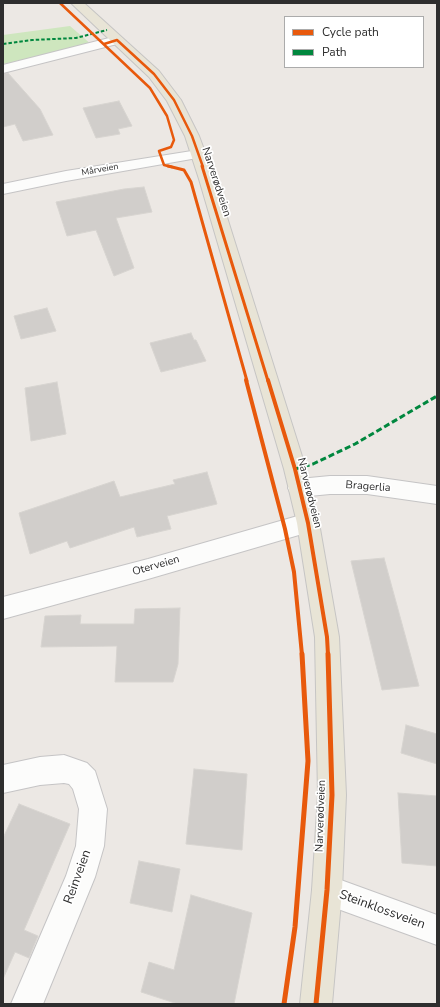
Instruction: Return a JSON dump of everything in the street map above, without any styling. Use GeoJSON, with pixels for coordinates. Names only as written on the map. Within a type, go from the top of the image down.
{"type":"FeatureCollection","features":[{"type":"Feature","properties":{"kind":"main road","name":"Narverødveien"},"geometry":{"type":"LineString","coordinates":[[77,3],[154,74],[174,100],[189,129],[295,469],[308,523],[327,637],[332,795],[327,890],[316,1004]]}},
{"type":"Feature","properties":{"kind":"street"},"geometry":{"type":"LineString","coordinates":[[3,69],[117,40]]}},
{"type":"Feature","properties":{"kind":"street","name":"Mårveien"},"geometry":{"type":"LineString","coordinates":[[3,189],[74,174],[198,154]]}},
{"type":"Feature","properties":{"kind":"street","name":"Bragerlia"},"geometry":{"type":"LineString","coordinates":[[299,488],[330,485],[367,485],[437,495]]}},
{"type":"Feature","properties":{"kind":"street","name":"Oterveien"},"geometry":{"type":"LineString","coordinates":[[3,608],[148,569],[308,523]]}},
{"type":"Feature","properties":{"kind":"street","name":"Reinveien"},"geometry":{"type":"LineString","coordinates":[[3,780],[40,771],[64,769],[77,773],[85,782],[93,809],[90,846],[82,871],[27,1004]]}},
{"type":"Feature","properties":{"kind":"street","name":"Steinklossveien"},"geometry":{"type":"LineString","coordinates":[[327,890],[437,930]]}},
{"type":"Feature","properties":{"kind":"green space"},"geometry":{"type":"Polygon","coordinates":[[[70,26],[92,45],[3,64],[3,35],[70,26]]]}},
{"type":"Feature","properties":{"kind":"building"},"geometry":{"type":"Polygon","coordinates":[[[8,73],[40,109],[53,135],[23,141],[15,124],[3,127],[3,74],[8,73]]]}},
{"type":"Feature","properties":{"kind":"building"},"geometry":{"type":"Polygon","coordinates":[[[119,101],[132,126],[118,129],[120,134],[96,138],[83,108],[119,101]]]}},
{"type":"Feature","properties":{"kind":"building"},"geometry":{"type":"Polygon","coordinates":[[[144,187],[152,212],[116,218],[134,268],[114,276],[96,230],[67,236],[56,202],[124,189],[144,187]]]}},
{"type":"Feature","properties":{"kind":"building"},"geometry":{"type":"Polygon","coordinates":[[[47,308],[56,331],[21,339],[14,316],[47,308]]]}},
{"type":"Feature","properties":{"kind":"building"},"geometry":{"type":"Polygon","coordinates":[[[191,333],[206,361],[161,372],[150,343],[191,333]]]}},
{"type":"Feature","properties":{"kind":"building"},"geometry":{"type":"Polygon","coordinates":[[[57,382],[66,434],[31,441],[25,388],[57,382]]]}},
{"type":"Feature","properties":{"kind":"building"},"geometry":{"type":"Polygon","coordinates":[[[207,472],[217,504],[167,516],[171,529],[137,537],[134,527],[70,548],[67,541],[30,554],[19,513],[114,481],[120,497],[175,484],[173,480],[207,472]]]}},
{"type":"Feature","properties":{"kind":"building"},"geometry":{"type":"Polygon","coordinates":[[[384,558],[419,686],[382,690],[351,561],[384,558]]]}},
{"type":"Feature","properties":{"kind":"building"},"geometry":{"type":"Polygon","coordinates":[[[180,608],[178,664],[173,682],[115,682],[117,646],[41,647],[45,616],[81,615],[80,624],[134,624],[135,609],[180,608]]]}},
{"type":"Feature","properties":{"kind":"building"},"geometry":{"type":"Polygon","coordinates":[[[406,725],[437,734],[437,764],[401,753],[406,725]]]}},
{"type":"Feature","properties":{"kind":"building"},"geometry":{"type":"Polygon","coordinates":[[[194,769],[247,774],[242,850],[186,844],[194,769]]]}},
{"type":"Feature","properties":{"kind":"building"},"geometry":{"type":"Polygon","coordinates":[[[398,793],[437,796],[437,866],[402,863],[398,793]]]}},
{"type":"Feature","properties":{"kind":"building"},"geometry":{"type":"Polygon","coordinates":[[[19,804],[70,824],[24,930],[38,936],[29,958],[15,952],[3,979],[3,838],[19,804]]]}},
{"type":"Feature","properties":{"kind":"building"},"geometry":{"type":"Polygon","coordinates":[[[139,861],[180,869],[172,912],[130,903],[139,861]]]}},
{"type":"Feature","properties":{"kind":"building"},"geometry":{"type":"Polygon","coordinates":[[[191,895],[252,913],[234,1004],[178,1004],[141,992],[149,962],[174,970],[191,895]]]}},
{"type":"Feature","properties":{"kind":"marked path"},"geometry":{"type":"LineString","coordinates":[[3,44],[32,40],[76,38],[107,30]]}},
{"type":"Feature","properties":{"kind":"marked path"},"geometry":{"type":"LineString","coordinates":[[295,469],[313,464],[355,444],[437,396]]}},
{"type":"Feature","properties":{"kind":"cycle path"},"geometry":{"type":"LineString","coordinates":[[60,3],[150,88],[167,116],[174,140],[171,147],[159,151],[164,165],[184,170],[191,182],[231,321],[285,529],[294,572],[302,646],[308,761],[295,927],[284,1004]]}},
{"type":"Feature","properties":{"kind":"cycle path"},"geometry":{"type":"LineString","coordinates":[[104,44],[117,40],[154,74],[174,100],[192,136],[207,179],[295,469],[308,523],[327,637],[332,795],[327,890],[316,1004]]}}]}
